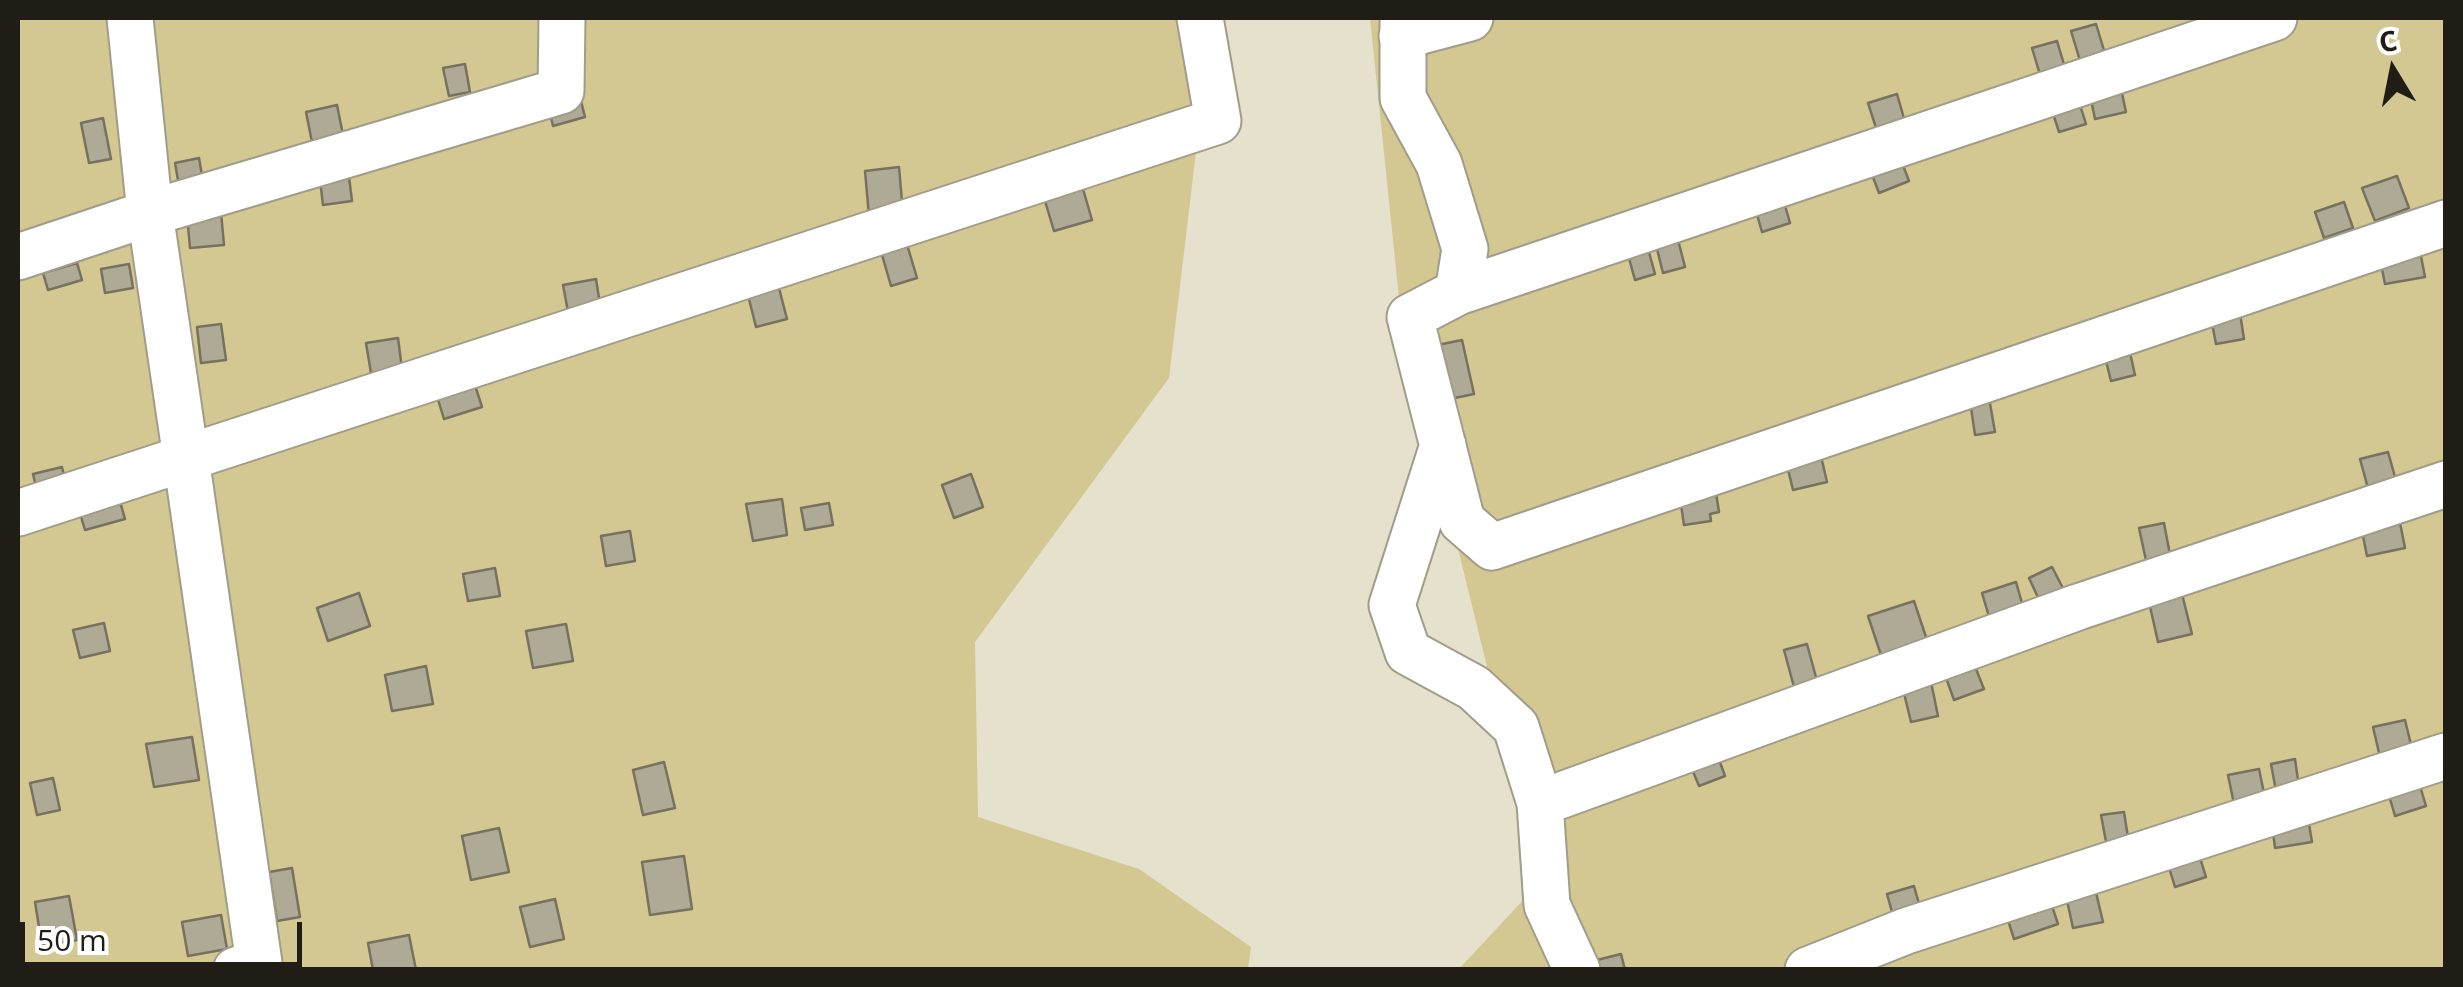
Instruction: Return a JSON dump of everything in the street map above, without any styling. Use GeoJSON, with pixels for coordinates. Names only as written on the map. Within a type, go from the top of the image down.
{"type":"FeatureCollection","features":[{"type":"Feature","properties":{"kind":"lane"},"geometry":{"type":"LineString","coordinates":[[130,18],[150,213],[252,967]]}},
{"type":"Feature","properties":{"kind":"lane"},"geometry":{"type":"LineString","coordinates":[[18,257],[150,213],[561,91],[562,18]]}},
{"type":"Feature","properties":{"kind":"lane"},"geometry":{"type":"LineString","coordinates":[[18,513],[1218,121],[1200,18]]}},
{"type":"Feature","properties":{"kind":"lane"},"geometry":{"type":"LineString","coordinates":[[1458,292],[1465,249],[1439,164],[1402,98],[1402,27],[1470,18]]}},
{"type":"Feature","properties":{"kind":"lane"},"geometry":{"type":"LineString","coordinates":[[2274,18],[1458,292],[1410,317],[1462,521],[1492,546],[2446,223]]}},
{"type":"Feature","properties":{"kind":"lane"},"geometry":{"type":"LineString","coordinates":[[1443,445],[1392,605],[1408,652],[1474,688],[1516,728],[1540,803],[1548,904],[1577,970]]}},
{"type":"Feature","properties":{"kind":"lane"},"geometry":{"type":"LineString","coordinates":[[1540,803],[2078,607],[2446,484]]}},
{"type":"Feature","properties":{"kind":"lane"},"geometry":{"type":"LineString","coordinates":[[1808,970],[1906,931],[2446,756]]}},
{"type":"Feature","properties":{"kind":"shaded area"},"geometry":{"type":"Polygon","coordinates":[[[18,18],[1212,18],[1169,378],[975,642],[978,817],[1139,869],[1251,947],[1248,969],[18,969],[18,18]]]}},
{"type":"Feature","properties":{"kind":"shaded area"},"geometry":{"type":"Polygon","coordinates":[[[1370,18],[2445,18],[2445,969],[1459,969],[1540,882],[1401,317],[1370,18]]]}},
{"type":"Feature","properties":{"kind":"building"},"geometry":{"type":"Polygon","coordinates":[[[2096,24],[2106,57],[2081,64],[2071,31],[2096,24]]]}},
{"type":"Feature","properties":{"kind":"building"},"geometry":{"type":"Polygon","coordinates":[[[2057,41],[2066,71],[2041,78],[2032,48],[2057,41]]]}},
{"type":"Feature","properties":{"kind":"building"},"geometry":{"type":"Polygon","coordinates":[[[465,64],[470,92],[449,96],[443,68],[465,64]]]}},
{"type":"Feature","properties":{"kind":"building"},"geometry":{"type":"Polygon","coordinates":[[[2119,79],[2126,112],[2095,119],[2088,85],[2119,79]]]}},
{"type":"Feature","properties":{"kind":"building"},"geometry":{"type":"Polygon","coordinates":[[[2076,92],[2086,124],[2059,132],[2049,101],[2076,92]]]}},
{"type":"Feature","properties":{"kind":"building"},"geometry":{"type":"Polygon","coordinates":[[[1897,94],[1907,129],[1879,137],[1868,103],[1897,94]]]}},
{"type":"Feature","properties":{"kind":"building"},"geometry":{"type":"Polygon","coordinates":[[[580,97],[585,117],[553,126],[548,105],[580,97]]]}},
{"type":"Feature","properties":{"kind":"building"},"geometry":{"type":"Polygon","coordinates":[[[337,105],[343,135],[312,142],[306,112],[337,105]]]}},
{"type":"Feature","properties":{"kind":"building"},"geometry":{"type":"Polygon","coordinates":[[[103,118],[111,159],[89,163],[81,123],[103,118]]]}},
{"type":"Feature","properties":{"kind":"building"},"geometry":{"type":"Polygon","coordinates":[[[199,158],[203,181],[179,186],[175,163],[199,158]]]}},
{"type":"Feature","properties":{"kind":"building"},"geometry":{"type":"Polygon","coordinates":[[[1901,160],[1909,181],[1879,193],[1871,172],[1901,160]]]}},
{"type":"Feature","properties":{"kind":"building"},"geometry":{"type":"Polygon","coordinates":[[[899,167],[903,213],[869,216],[865,171],[899,167]]]}},
{"type":"Feature","properties":{"kind":"building"},"geometry":{"type":"Polygon","coordinates":[[[348,169],[352,201],[323,205],[319,172],[348,169]]]}},
{"type":"Feature","properties":{"kind":"building"},"geometry":{"type":"Polygon","coordinates":[[[2397,176],[2409,208],[2375,221],[2362,188],[2397,176]]]}},
{"type":"Feature","properties":{"kind":"building"},"geometry":{"type":"Polygon","coordinates":[[[1083,189],[1092,220],[1054,231],[1045,201],[1083,189]]]}},
{"type":"Feature","properties":{"kind":"building"},"geometry":{"type":"Polygon","coordinates":[[[1782,195],[1790,223],[1762,232],[1754,204],[1782,195]]]}},
{"type":"Feature","properties":{"kind":"building"},"geometry":{"type":"Polygon","coordinates":[[[2344,202],[2353,228],[2324,238],[2315,212],[2344,202]]]}},
{"type":"Feature","properties":{"kind":"building"},"geometry":{"type":"Polygon","coordinates":[[[221,212],[224,245],[190,248],[187,215],[221,212]]]}},
{"type":"Feature","properties":{"kind":"building"},"geometry":{"type":"Polygon","coordinates":[[[1677,236],[1685,267],[1663,273],[1655,241],[1677,236]]]}},
{"type":"Feature","properties":{"kind":"building"},"geometry":{"type":"Polygon","coordinates":[[[906,241],[917,278],[891,286],[880,248],[906,241]]]}},
{"type":"Feature","properties":{"kind":"building"},"geometry":{"type":"Polygon","coordinates":[[[1647,245],[1655,274],[1635,280],[1627,251],[1647,245]]]}},
{"type":"Feature","properties":{"kind":"building"},"geometry":{"type":"Polygon","coordinates":[[[2419,246],[2425,277],[2385,284],[2379,254],[2419,246]]]}},
{"type":"Feature","properties":{"kind":"building"},"geometry":{"type":"Polygon","coordinates":[[[77,263],[82,280],[48,290],[43,273],[77,263]]]}},
{"type":"Feature","properties":{"kind":"building"},"geometry":{"type":"Polygon","coordinates":[[[129,264],[133,288],[105,293],[101,269],[129,264]]]}},
{"type":"Feature","properties":{"kind":"building"},"geometry":{"type":"Polygon","coordinates":[[[596,279],[601,311],[569,317],[563,285],[596,279]]]}},
{"type":"Feature","properties":{"kind":"building"},"geometry":{"type":"Polygon","coordinates":[[[779,288],[787,319],[756,327],[748,295],[779,288]]]}},
{"type":"Feature","properties":{"kind":"building"},"geometry":{"type":"Polygon","coordinates":[[[2239,307],[2244,339],[2216,344],[2210,313],[2239,307]]]}},
{"type":"Feature","properties":{"kind":"building"},"geometry":{"type":"Polygon","coordinates":[[[221,324],[226,360],[201,363],[197,327],[221,324]]]}},
{"type":"Feature","properties":{"kind":"building"},"geometry":{"type":"Polygon","coordinates":[[[398,338],[402,369],[371,373],[366,343],[398,338]]]}},
{"type":"Feature","properties":{"kind":"building"},"geometry":{"type":"Polygon","coordinates":[[[1462,340],[1474,394],[1440,401],[1428,347],[1462,340]]]}},
{"type":"Feature","properties":{"kind":"building"},"geometry":{"type":"Polygon","coordinates":[[[2128,344],[2135,375],[2111,381],[2103,349],[2128,344]]]}},
{"type":"Feature","properties":{"kind":"building"},"geometry":{"type":"Polygon","coordinates":[[[473,379],[482,407],[444,419],[435,390],[473,379]]]}},
{"type":"Feature","properties":{"kind":"building"},"geometry":{"type":"Polygon","coordinates":[[[1988,392],[1995,432],[1975,435],[1969,394],[1988,392]]]}},
{"type":"Feature","properties":{"kind":"building"},"geometry":{"type":"Polygon","coordinates":[[[1820,452],[1827,482],[1793,490],[1786,461],[1820,452]]]}},
{"type":"Feature","properties":{"kind":"building"},"geometry":{"type":"Polygon","coordinates":[[[2388,452],[2397,484],[2369,492],[2360,459],[2388,452]]]}},
{"type":"Feature","properties":{"kind":"building"},"geometry":{"type":"Polygon","coordinates":[[[62,467],[67,489],[38,496],[33,474],[62,467]]]}},
{"type":"Feature","properties":{"kind":"building"},"geometry":{"type":"Polygon","coordinates":[[[971,474],[983,507],[954,518],[942,485],[971,474]]]}},
{"type":"Feature","properties":{"kind":"building"},"geometry":{"type":"Polygon","coordinates":[[[1716,493],[1719,512],[1710,514],[1711,521],[1684,525],[1680,498],[1716,493]]]}},
{"type":"Feature","properties":{"kind":"building"},"geometry":{"type":"Polygon","coordinates":[[[119,498],[125,519],[85,530],[79,510],[119,498]]]}},
{"type":"Feature","properties":{"kind":"building"},"geometry":{"type":"Polygon","coordinates":[[[782,499],[787,535],[753,541],[746,504],[782,499]]]}},
{"type":"Feature","properties":{"kind":"building"},"geometry":{"type":"Polygon","coordinates":[[[829,503],[833,525],[805,530],[801,508],[829,503]]]}},
{"type":"Feature","properties":{"kind":"building"},"geometry":{"type":"Polygon","coordinates":[[[2399,518],[2405,548],[2367,556],[2361,526],[2399,518]]]}},
{"type":"Feature","properties":{"kind":"building"},"geometry":{"type":"Polygon","coordinates":[[[2164,523],[2171,560],[2147,565],[2139,528],[2164,523]]]}},
{"type":"Feature","properties":{"kind":"building"},"geometry":{"type":"Polygon","coordinates":[[[630,531],[635,561],[606,566],[601,536],[630,531]]]}},
{"type":"Feature","properties":{"kind":"building"},"geometry":{"type":"Polygon","coordinates":[[[2052,567],[2066,594],[2042,606],[2029,578],[2052,567]]]}},
{"type":"Feature","properties":{"kind":"building"},"geometry":{"type":"Polygon","coordinates":[[[495,568],[500,596],[468,601],[463,574],[495,568]]]}},
{"type":"Feature","properties":{"kind":"building"},"geometry":{"type":"Polygon","coordinates":[[[2016,582],[2024,610],[1990,620],[1982,593],[2016,582]]]}},
{"type":"Feature","properties":{"kind":"building"},"geometry":{"type":"Polygon","coordinates":[[[359,593],[370,626],[328,641],[317,608],[359,593]]]}},
{"type":"Feature","properties":{"kind":"building"},"geometry":{"type":"Polygon","coordinates":[[[2182,594],[2192,634],[2158,642],[2149,602],[2182,594]]]}},
{"type":"Feature","properties":{"kind":"building"},"geometry":{"type":"Polygon","coordinates":[[[1914,601],[1928,643],[1882,658],[1868,616],[1914,601]]]}},
{"type":"Feature","properties":{"kind":"building"},"geometry":{"type":"Polygon","coordinates":[[[104,623],[110,651],[80,658],[73,630],[104,623]]]}},
{"type":"Feature","properties":{"kind":"building"},"geometry":{"type":"Polygon","coordinates":[[[566,624],[573,661],[533,668],[526,631],[566,624]]]}},
{"type":"Feature","properties":{"kind":"building"},"geometry":{"type":"Polygon","coordinates":[[[1807,644],[1817,681],[1794,687],[1784,650],[1807,644]]]}},
{"type":"Feature","properties":{"kind":"building"},"geometry":{"type":"Polygon","coordinates":[[[1974,664],[1984,689],[1954,700],[1945,675],[1974,664]]]}},
{"type":"Feature","properties":{"kind":"building"},"geometry":{"type":"Polygon","coordinates":[[[426,666],[433,704],[392,711],[385,675],[426,666]]]}},
{"type":"Feature","properties":{"kind":"building"},"geometry":{"type":"Polygon","coordinates":[[[1931,682],[1938,716],[1911,722],[1903,689],[1931,682]]]}},
{"type":"Feature","properties":{"kind":"building"},"geometry":{"type":"Polygon","coordinates":[[[2405,720],[2412,749],[2380,757],[2373,727],[2405,720]]]}},
{"type":"Feature","properties":{"kind":"building"},"geometry":{"type":"Polygon","coordinates":[[[192,737],[199,780],[154,787],[146,744],[192,737]]]}},
{"type":"Feature","properties":{"kind":"building"},"geometry":{"type":"Polygon","coordinates":[[[1714,746],[1725,776],[1699,786],[1687,757],[1714,746]]]}},
{"type":"Feature","properties":{"kind":"building"},"geometry":{"type":"Polygon","coordinates":[[[2295,759],[2299,787],[2276,791],[2271,764],[2295,759]]]}},
{"type":"Feature","properties":{"kind":"building"},"geometry":{"type":"Polygon","coordinates":[[[664,762],[675,808],[643,815],[633,770],[664,762]]]}},
{"type":"Feature","properties":{"kind":"building"},"geometry":{"type":"Polygon","coordinates":[[[2259,769],[2265,798],[2234,804],[2228,775],[2259,769]]]}},
{"type":"Feature","properties":{"kind":"building"},"geometry":{"type":"Polygon","coordinates":[[[2417,776],[2426,806],[2395,816],[2386,785],[2417,776]]]}},
{"type":"Feature","properties":{"kind":"building"},"geometry":{"type":"Polygon","coordinates":[[[53,778],[60,810],[37,815],[30,783],[53,778]]]}},
{"type":"Feature","properties":{"kind":"building"},"geometry":{"type":"Polygon","coordinates":[[[2124,812],[2129,844],[2107,847],[2101,815],[2124,812]]]}},
{"type":"Feature","properties":{"kind":"building"},"geometry":{"type":"Polygon","coordinates":[[[2308,818],[2312,842],[2275,848],[2272,824],[2308,818]]]}},
{"type":"Feature","properties":{"kind":"building"},"geometry":{"type":"Polygon","coordinates":[[[499,828],[509,872],[471,880],[462,836],[499,828]]]}},
{"type":"Feature","properties":{"kind":"building"},"geometry":{"type":"Polygon","coordinates":[[[2197,848],[2206,877],[2175,887],[2166,858],[2197,848]]]}},
{"type":"Feature","properties":{"kind":"building"},"geometry":{"type":"Polygon","coordinates":[[[684,856],[692,909],[650,915],[642,862],[684,856]]]}},
{"type":"Feature","properties":{"kind":"building"},"geometry":{"type":"Polygon","coordinates":[[[292,868],[300,917],[277,921],[269,872],[292,868]]]}},
{"type":"Feature","properties":{"kind":"building"},"geometry":{"type":"Polygon","coordinates":[[[2094,884],[2103,922],[2073,928],[2065,891],[2094,884]]]}},
{"type":"Feature","properties":{"kind":"building"},"geometry":{"type":"Polygon","coordinates":[[[1914,886],[1921,911],[1894,919],[1887,894],[1914,886]]]}},
{"type":"Feature","properties":{"kind":"building"},"geometry":{"type":"Polygon","coordinates":[[[69,896],[77,940],[42,946],[35,902],[69,896]]]}},
{"type":"Feature","properties":{"kind":"building"},"geometry":{"type":"Polygon","coordinates":[[[555,899],[564,939],[530,947],[520,907],[555,899]]]}},
{"type":"Feature","properties":{"kind":"building"},"geometry":{"type":"Polygon","coordinates":[[[2050,900],[2058,924],[2014,939],[2006,914],[2050,900]]]}},
{"type":"Feature","properties":{"kind":"building"},"geometry":{"type":"Polygon","coordinates":[[[221,915],[227,949],[188,956],[182,922],[221,915]]]}},
{"type":"Feature","properties":{"kind":"building"},"geometry":{"type":"Polygon","coordinates":[[[409,935],[416,970],[373,970],[368,943],[409,935]]]}},
{"type":"Feature","properties":{"kind":"building"},"geometry":{"type":"Polygon","coordinates":[[[1621,954],[1625,970],[1600,970],[1597,960],[1621,954]]]}}]}
